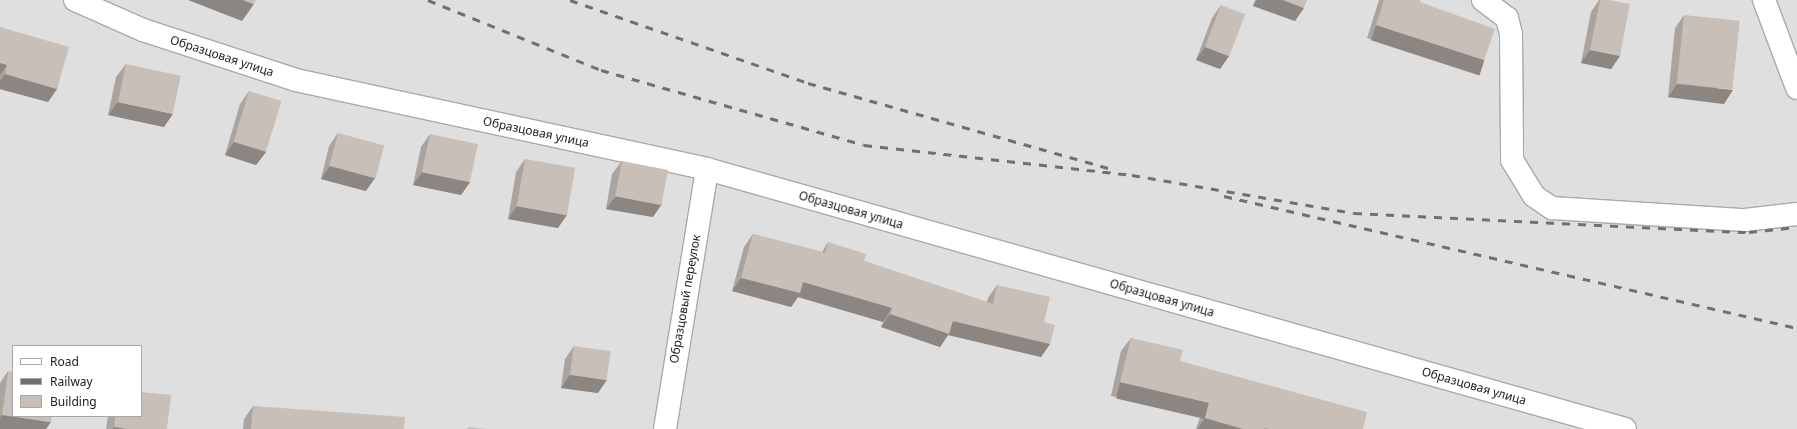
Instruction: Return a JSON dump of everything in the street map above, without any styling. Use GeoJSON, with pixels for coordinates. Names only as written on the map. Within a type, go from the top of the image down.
{"type":"FeatureCollection","features":[{"type":"Feature","properties":{"kind":"street","name":"Образцовая улица"},"geometry":{"type":"LineString","coordinates":[[75,0],[143,30],[296,80],[707,169],[1625,429]]}},
{"type":"Feature","properties":{"kind":"street"},"geometry":{"type":"LineString","coordinates":[[1483,0],[1507,18],[1511,34],[1512,160],[1534,196],[1552,208],[1745,220],[1797,214]]}},
{"type":"Feature","properties":{"kind":"street"},"geometry":{"type":"LineString","coordinates":[[1764,0],[1797,88]]}},
{"type":"Feature","properties":{"kind":"street","name":"Образцовый переулок"},"geometry":{"type":"LineString","coordinates":[[664,429],[707,169]]}},
{"type":"Feature","properties":{"kind":"shaded area"},"geometry":{"type":"Polygon","coordinates":[[[0,0],[1797,0],[1797,429],[0,429],[0,0]]]}},
{"type":"Feature","properties":{"kind":"building"},"geometry":{"type":"Polygon","coordinates":[[[243,0],[256,0],[254,4],[243,0]]]}},
{"type":"Feature","properties":{"kind":"building"},"geometry":{"type":"Polygon","coordinates":[[[1283,0],[1307,0],[1304,8],[1283,0]]]}},
{"type":"Feature","properties":{"kind":"building"},"geometry":{"type":"Polygon","coordinates":[[[1384,0],[1420,0],[1420,2],[1495,29],[1484,60],[1376,25],[1384,0]]]}},
{"type":"Feature","properties":{"kind":"building"},"geometry":{"type":"Polygon","coordinates":[[[1600,0],[1630,4],[1620,56],[1590,50],[1600,0]]]}},
{"type":"Feature","properties":{"kind":"building"},"geometry":{"type":"Polygon","coordinates":[[[1221,5],[1245,14],[1229,56],[1205,47],[1221,5]]]}},
{"type":"Feature","properties":{"kind":"building"},"geometry":{"type":"Polygon","coordinates":[[[1684,15],[1740,21],[1732,89],[1677,84],[1684,15]]]}},
{"type":"Feature","properties":{"kind":"building"},"geometry":{"type":"Polygon","coordinates":[[[0,27],[69,47],[57,89],[5,74],[7,65],[0,63],[0,27]]]}},
{"type":"Feature","properties":{"kind":"building"},"geometry":{"type":"Polygon","coordinates":[[[126,64],[181,76],[173,114],[118,102],[126,64]]]}},
{"type":"Feature","properties":{"kind":"building"},"geometry":{"type":"Polygon","coordinates":[[[249,91],[282,101],[266,152],[234,142],[249,91]]]}},
{"type":"Feature","properties":{"kind":"building"},"geometry":{"type":"Polygon","coordinates":[[[338,133],[384,145],[376,178],[329,166],[338,133]]]}},
{"type":"Feature","properties":{"kind":"building"},"geometry":{"type":"Polygon","coordinates":[[[430,134],[478,144],[470,182],[422,172],[430,134]]]}},
{"type":"Feature","properties":{"kind":"building"},"geometry":{"type":"Polygon","coordinates":[[[525,159],[575,168],[567,215],[517,206],[525,159]]]}},
{"type":"Feature","properties":{"kind":"building"},"geometry":{"type":"Polygon","coordinates":[[[622,161],[668,170],[661,205],[615,196],[622,161]]]}},
{"type":"Feature","properties":{"kind":"building"},"geometry":{"type":"Polygon","coordinates":[[[753,234],[825,253],[828,242],[866,254],[864,261],[993,304],[997,285],[1050,297],[1044,322],[1055,325],[1050,344],[953,321],[949,334],[890,314],[892,308],[803,282],[800,293],[741,278],[753,234]]]}},
{"type":"Feature","properties":{"kind":"building"},"geometry":{"type":"Polygon","coordinates":[[[1131,338],[1183,350],[1180,361],[1367,412],[1363,429],[1243,429],[1205,418],[1209,403],[1120,382],[1131,338]]]}},
{"type":"Feature","properties":{"kind":"building"},"geometry":{"type":"Polygon","coordinates":[[[574,346],[611,351],[607,380],[570,375],[574,346]]]}},
{"type":"Feature","properties":{"kind":"building"},"geometry":{"type":"Polygon","coordinates":[[[8,371],[12,372],[12,416],[2,415],[8,371]]]}},
{"type":"Feature","properties":{"kind":"building"},"geometry":{"type":"Polygon","coordinates":[[[142,392],[171,395],[167,429],[128,429],[114,427],[115,417],[142,417],[142,392]]]}},
{"type":"Feature","properties":{"kind":"building"},"geometry":{"type":"Polygon","coordinates":[[[253,406],[405,417],[404,429],[251,429],[253,406]]]}},
{"type":"Feature","properties":{"kind":"building"},"geometry":{"type":"Polygon","coordinates":[[[16,417],[52,417],[51,422],[16,417]]]}},
{"type":"Feature","properties":{"kind":"building"},"geometry":{"type":"Polygon","coordinates":[[[468,427],[488,429],[467,429],[468,427]]]}},
{"type":"Feature","properties":{"kind":"railway"},"geometry":{"type":"LineString","coordinates":[[428,0],[601,70],[864,145],[1132,175],[1354,213],[1749,232],[1797,227]]}},
{"type":"Feature","properties":{"kind":"railway"},"geometry":{"type":"LineString","coordinates":[[570,0],[808,83],[1108,168]]}},
{"type":"Feature","properties":{"kind":"railway"},"geometry":{"type":"LineString","coordinates":[[1224,196],[1797,328]]}}]}
